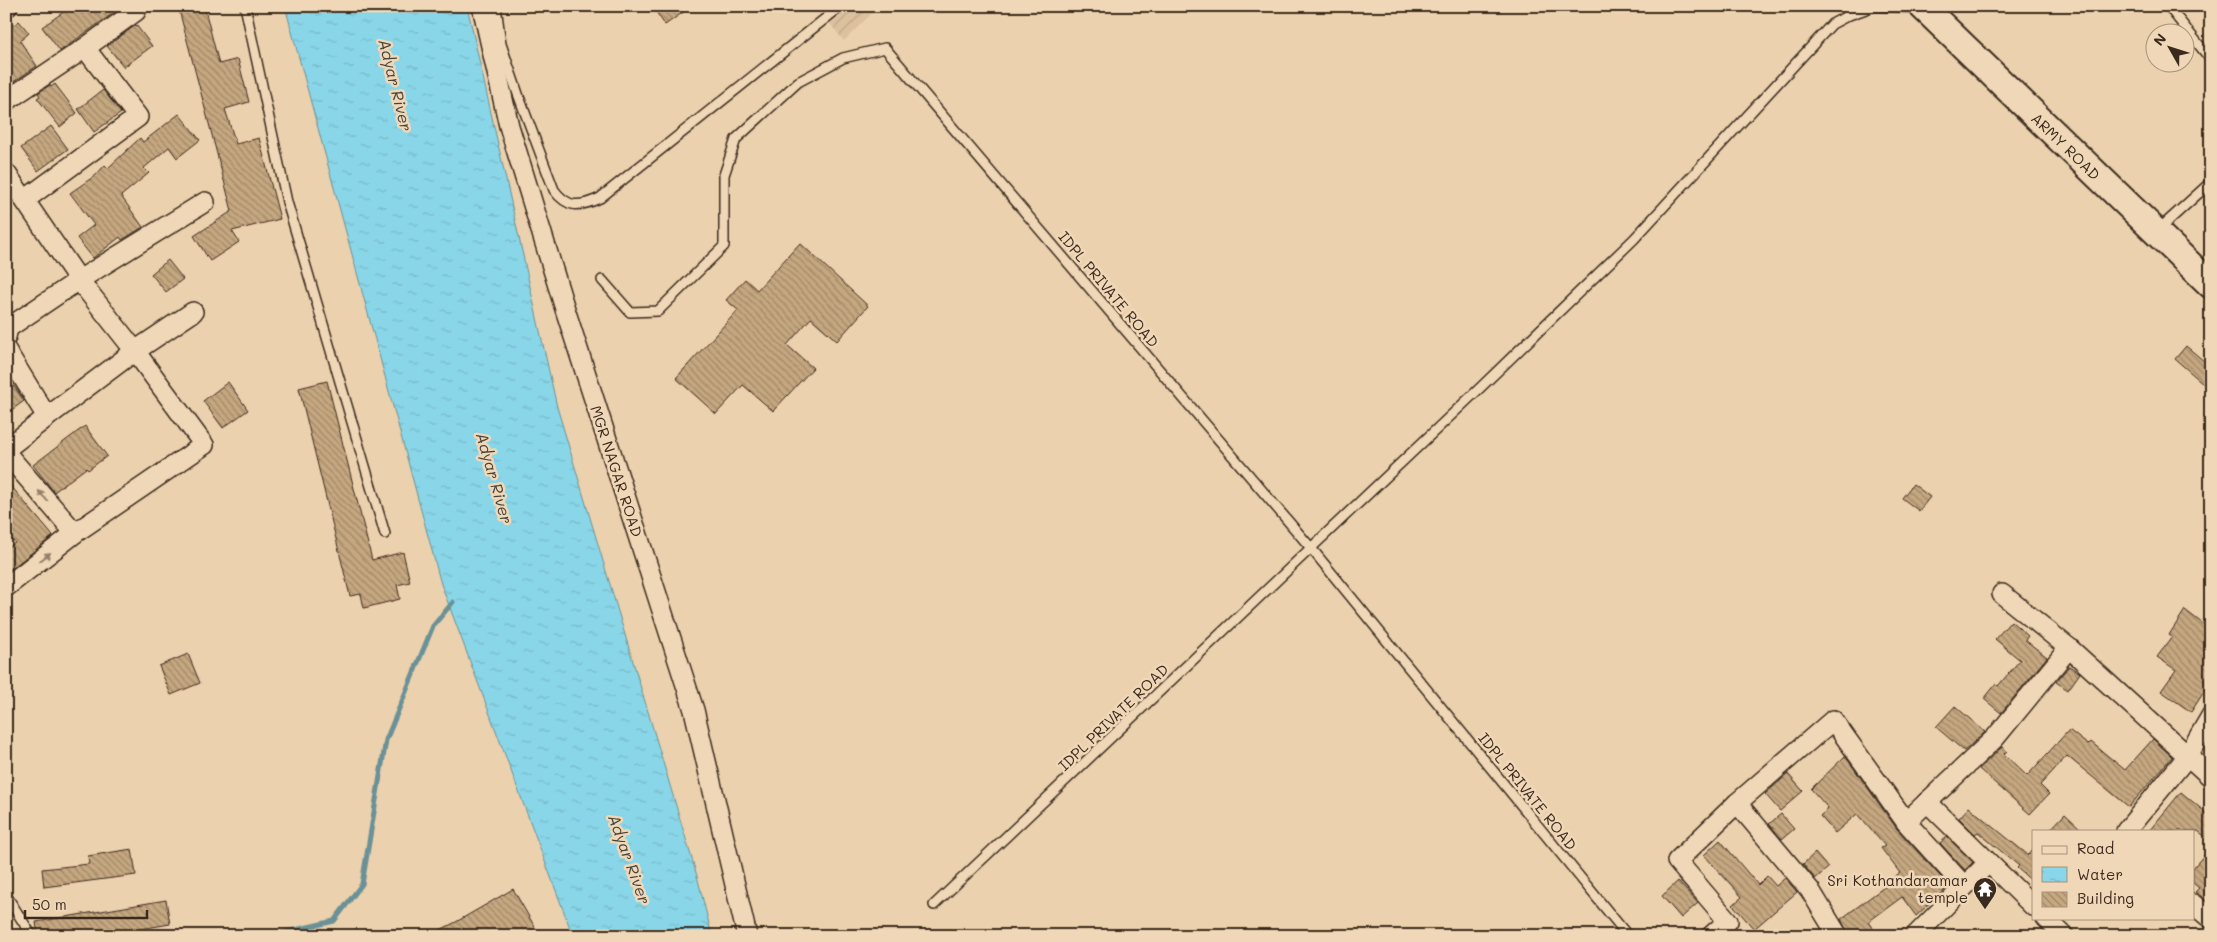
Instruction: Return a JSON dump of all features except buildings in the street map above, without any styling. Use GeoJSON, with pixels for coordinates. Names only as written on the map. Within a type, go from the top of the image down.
{"type":"FeatureCollection","features":[{"type":"Feature","properties":{"kind":"street","name":"MGR NAGAR ROAD"},"geometry":{"type":"LineString","coordinates":[[482,6],[514,144],[564,309],[694,710],[747,936]]}},
{"type":"Feature","properties":{"kind":"street","name":"ARMY ROAD"},"geometry":{"type":"LineString","coordinates":[[1923,7],[2211,285]]}},
{"type":"Feature","properties":{"kind":"street"},"geometry":{"type":"LineString","coordinates":[[6,101],[85,48],[136,10]]}},
{"type":"Feature","properties":{"kind":"street"},"geometry":{"type":"LineString","coordinates":[[26,199],[138,117],[85,48]]}},
{"type":"Feature","properties":{"kind":"street"},"geometry":{"type":"LineString","coordinates":[[6,173],[26,199],[79,280],[135,351],[204,446],[75,533],[6,587]]}},
{"type":"Feature","properties":{"kind":"street"},"geometry":{"type":"LineString","coordinates":[[6,337],[8,328],[79,280],[205,202]]}},
{"type":"Feature","properties":{"kind":"street"},"geometry":{"type":"LineString","coordinates":[[75,533],[6,451],[47,417],[135,351],[193,312]]}},
{"type":"Feature","properties":{"kind":"street"},"geometry":{"type":"LineString","coordinates":[[6,350],[47,417]]}},
{"type":"Feature","properties":{"kind":"street"},"geometry":{"type":"LineString","coordinates":[[2002,594],[2069,648],[2211,777]]}},
{"type":"Feature","properties":{"kind":"street"},"geometry":{"type":"LineString","coordinates":[[1906,822],[1995,738],[2069,648]]}},
{"type":"Feature","properties":{"kind":"street"},"geometry":{"type":"LineString","coordinates":[[2127,830],[2187,757],[2211,716]]}},
{"type":"Feature","properties":{"kind":"street"},"geometry":{"type":"LineString","coordinates":[[1711,936],[1728,921],[1677,861],[1738,803],[1833,720],[1906,822],[1964,886]]}},
{"type":"Feature","properties":{"kind":"street"},"geometry":{"type":"LineString","coordinates":[[1927,802],[2032,905]]}},
{"type":"Feature","properties":{"kind":"street"},"geometry":{"type":"LineString","coordinates":[[1738,803],[1810,890],[1838,936]]}},
{"type":"Feature","properties":{"kind":"street"},"geometry":{"type":"LineString","coordinates":[[1915,936],[1988,863]]}},
{"type":"Feature","properties":{"kind":"street"},"geometry":{"type":"LineString","coordinates":[[2194,905],[2211,919]]}},
{"type":"Feature","properties":{"kind":"street"},"geometry":{"type":"LineString","coordinates":[[2050,920],[2064,936]]}},
{"type":"Feature","properties":{"kind":"lane"},"geometry":{"type":"LineString","coordinates":[[245,6],[287,202],[386,534]]}},
{"type":"Feature","properties":{"kind":"lane"},"geometry":{"type":"LineString","coordinates":[[496,6],[501,44],[554,190],[562,201],[575,206],[600,198],[841,6]]}},
{"type":"Feature","properties":{"kind":"lane"},"geometry":{"type":"LineString","coordinates":[[1311,548],[1488,381],[1634,239],[1832,24],[1849,15],[1874,6],[1923,7]]}},
{"type":"Feature","properties":{"kind":"lane"},"geometry":{"type":"LineString","coordinates":[[2168,6],[2211,60]]}},
{"type":"Feature","properties":{"kind":"lane","name":"IDPL PRIVATE ROAD"},"geometry":{"type":"LineString","coordinates":[[602,280],[630,312],[658,311],[724,246],[724,175],[736,139],[798,82],[843,58],[885,48],[1311,548],[1628,936]]}},
{"type":"Feature","properties":{"kind":"lane"},"geometry":{"type":"LineString","coordinates":[[2155,233],[2211,182]]}},
{"type":"Feature","properties":{"kind":"lane","name":"IDPL PRIVATE ROAD"},"geometry":{"type":"LineString","coordinates":[[934,905],[1311,548]]}},
{"type":"Feature","properties":{"kind":"lane"},"geometry":{"type":"LineString","coordinates":[[6,895],[32,936]]}},
{"type":"Feature","properties":{"kind":"shaded area"},"geometry":{"type":"Polygon","coordinates":[[[816,6],[879,6],[844,41],[816,6]]]}},
{"type":"Feature","properties":{"kind":"water","name":"Adyar River"},"geometry":{"type":"Polygon","coordinates":[[[285,6],[467,6],[557,407],[697,876],[712,936],[573,936],[441,584],[285,6]]]}},
{"type":"Feature","properties":{"kind":"waterway"},"geometry":{"type":"LineString","coordinates":[[269,936],[334,921],[362,884],[386,740],[433,626],[453,602]]}},
{"type":"Feature","properties":{"kind":"place","name":"Sri Kothandaramar temple"},"geometry":{"type":"Point","coordinates":[1985,910]}}]}
